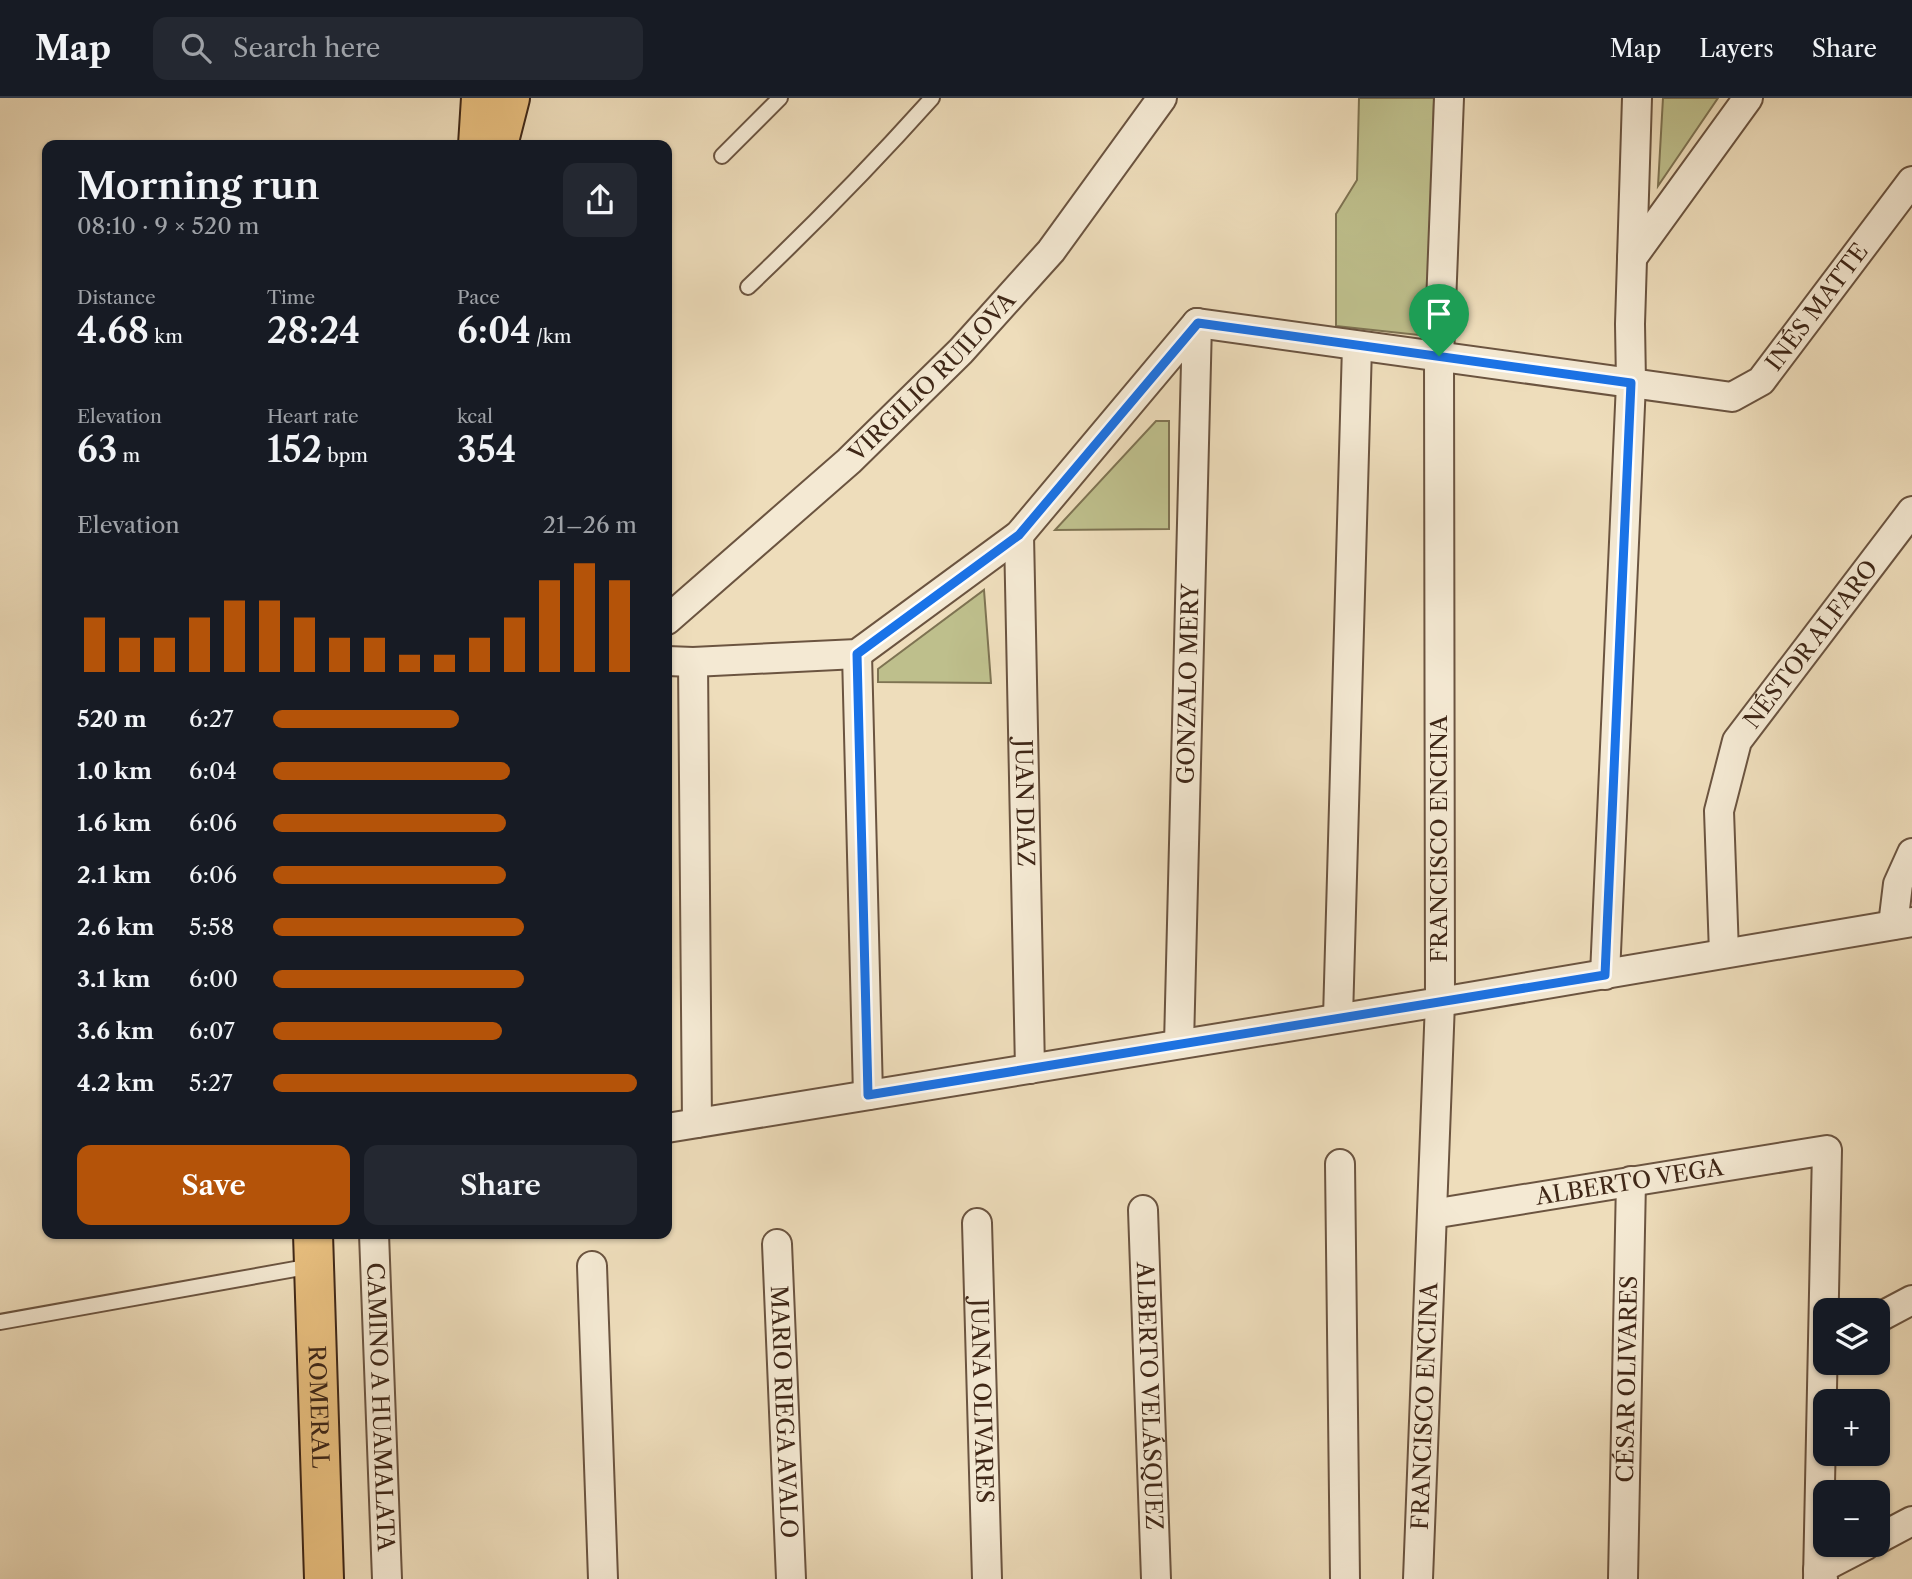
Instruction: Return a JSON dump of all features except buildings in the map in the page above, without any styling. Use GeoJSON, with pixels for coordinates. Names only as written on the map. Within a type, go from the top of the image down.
{"type":"FeatureCollection","features":[{"type":"Feature","properties":{"kind":"highway"},"geometry":{"type":"LineString","coordinates":[[478,140],[481,98]]}},
{"type":"Feature","properties":{"kind":"highway"},"geometry":{"type":"LineString","coordinates":[[499,140],[510,98]]}},
{"type":"Feature","properties":{"kind":"highway","name":"ROMERAL"},"geometry":{"type":"LineString","coordinates":[[313,1250],[324,1579]]}},
{"type":"Feature","properties":{"kind":"street","name":"VIRGILIO RUILOVA"},"geometry":{"type":"LineString","coordinates":[[672,616],[849,461],[961,351],[1051,251],[1162,98]]}},
{"type":"Feature","properties":{"kind":"street","name":"FRANCISCO ENCINA"},"geometry":{"type":"LineString","coordinates":[[1418,1579],[1440,1002],[1439,356],[1449,98]]}},
{"type":"Feature","properties":{"kind":"street"},"geometry":{"type":"LineString","coordinates":[[1605,975],[1631,383],[1630,324],[1637,98]]}},
{"type":"Feature","properties":{"kind":"street"},"geometry":{"type":"LineString","coordinates":[[1632,258],[1748,98]]}},
{"type":"Feature","properties":{"kind":"street","name":"INÉS MATTE"},"geometry":{"type":"LineString","coordinates":[[1198,323],[1731,397],[1760,381],[1912,181]]}},
{"type":"Feature","properties":{"kind":"street"},"geometry":{"type":"LineString","coordinates":[[697,1124],[680,661],[857,654],[1019,535],[1198,323]]}},
{"type":"Feature","properties":{"kind":"street","name":"GONZALO MERY"},"geometry":{"type":"LineString","coordinates":[[1179,1044],[1198,323]]}},
{"type":"Feature","properties":{"kind":"street"},"geometry":{"type":"LineString","coordinates":[[1339,1018],[1357,345]]}},
{"type":"Feature","properties":{"kind":"street","name":"NÉSTOR ALFARO"},"geometry":{"type":"LineString","coordinates":[[1724,953],[1719,811],[1737,741],[1912,511]]}},
{"type":"Feature","properties":{"kind":"street","name":"JUAN DIAZ"},"geometry":{"type":"LineString","coordinates":[[1019,535],[1030,1069]]}},
{"type":"Feature","properties":{"kind":"street"},"geometry":{"type":"LineString","coordinates":[[857,654],[868,1095]]}},
{"type":"Feature","properties":{"kind":"street"},"geometry":{"type":"LineString","coordinates":[[672,1127],[1605,975],[1902,923],[1898,884],[1912,853]]}},
{"type":"Feature","properties":{"kind":"street","name":"ALBERTO VEGA"},"geometry":{"type":"LineString","coordinates":[[1432,1214],[1827,1150],[1825,1298]]}},
{"type":"Feature","properties":{"kind":"street"},"geometry":{"type":"LineString","coordinates":[[1340,1164],[1345,1579]]}},
{"type":"Feature","properties":{"kind":"street","name":"CÉSAR OLIVARES"},"geometry":{"type":"LineString","coordinates":[[1623,1579],[1631,1181]]}},
{"type":"Feature","properties":{"kind":"street","name":"ALBERTO VELÁSQUEZ"},"geometry":{"type":"LineString","coordinates":[[1143,1210],[1156,1579]]}},
{"type":"Feature","properties":{"kind":"street","name":"JUANA OLIVARES"},"geometry":{"type":"LineString","coordinates":[[976,1223],[987,1579]]}},
{"type":"Feature","properties":{"kind":"street","name":"CAMINO A HUAMALATA"},"geometry":{"type":"LineString","coordinates":[[374,1239],[387,1579]]}},
{"type":"Feature","properties":{"kind":"street","name":"MARIO RIEGA AVALO"},"geometry":{"type":"LineString","coordinates":[[777,1244],[792,1579]]}},
{"type":"Feature","properties":{"kind":"street"},"geometry":{"type":"LineString","coordinates":[[592,1266],[603,1579]]}},
{"type":"Feature","properties":{"kind":"street"},"geometry":{"type":"LineString","coordinates":[[1890,1312],[1912,1300]]}},
{"type":"Feature","properties":{"kind":"street"},"geometry":{"type":"LineString","coordinates":[[1820,1576],[1824,1375]]}},
{"type":"Feature","properties":{"kind":"street"},"geometry":{"type":"LineString","coordinates":[[1890,1533],[1912,1521]]}},
{"type":"Feature","properties":{"kind":"street"},"geometry":{"type":"LineString","coordinates":[[1820,1576],[1848,1557]]}},
{"type":"Feature","properties":{"kind":"lane"},"geometry":{"type":"LineString","coordinates":[[722,156],[780,98]]}},
{"type":"Feature","properties":{"kind":"lane"},"geometry":{"type":"LineString","coordinates":[[748,287],[825,212],[932,98]]}},
{"type":"Feature","properties":{"kind":"lane"},"geometry":{"type":"LineString","coordinates":[[0,1322],[313,1250]]}},
{"type":"Feature","properties":{"kind":"green space"},"geometry":{"type":"Polygon","coordinates":[[[1359,98],[1434,98],[1428,336],[1336,326],[1336,214],[1357,180],[1359,98]]]}},
{"type":"Feature","properties":{"kind":"green space"},"geometry":{"type":"Polygon","coordinates":[[[1663,98],[1718,98],[1658,186],[1663,98]]]}},
{"type":"Feature","properties":{"kind":"green space"},"geometry":{"type":"Polygon","coordinates":[[[1156,421],[1169,421],[1169,529],[1055,530],[1156,421]]]}},
{"type":"Feature","properties":{"kind":"green space"},"geometry":{"type":"Polygon","coordinates":[[[984,590],[991,683],[878,682],[878,669],[984,590]]]}},
{"type":"Feature","properties":{"kind":"route"},"geometry":{"type":"LineString","coordinates":[[1198,323],[1439,356],[1631,383],[1605,975],[868,1095],[857,654],[1019,535],[1198,323]]}}]}
